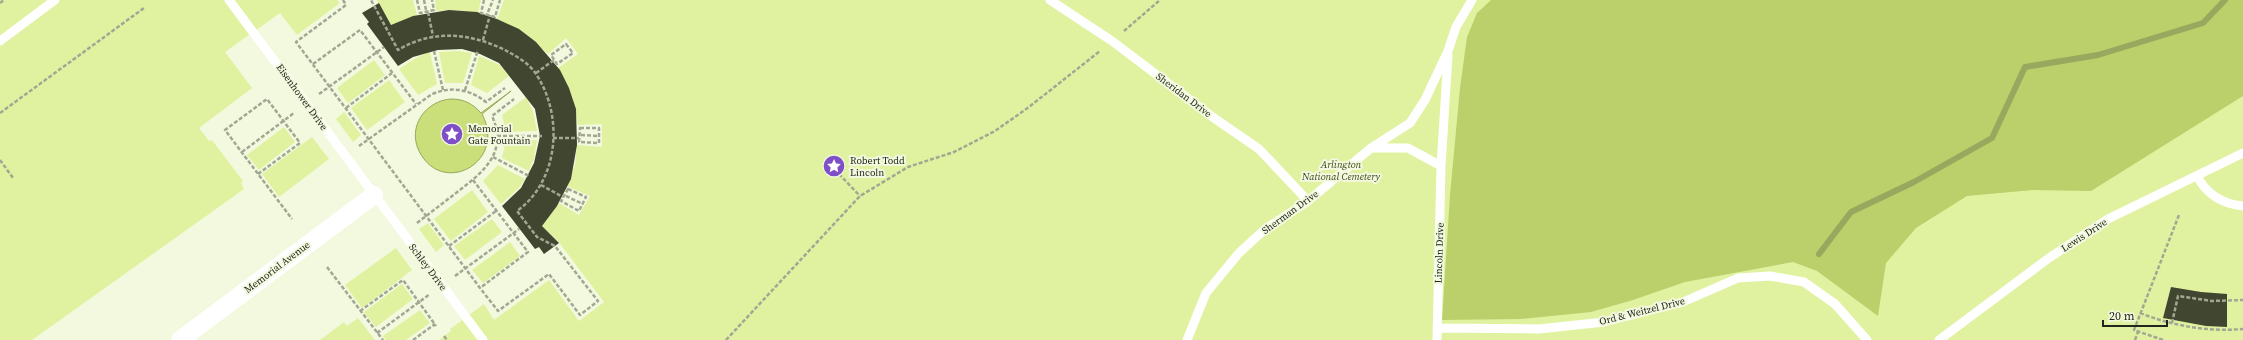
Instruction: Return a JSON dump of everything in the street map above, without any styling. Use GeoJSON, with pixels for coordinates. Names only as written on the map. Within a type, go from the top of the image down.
{"type":"FeatureCollection","features":[{"type":"Feature","properties":{"kind":"street","name":"Memorial Avenue"},"geometry":{"type":"LineString","coordinates":[[180,340],[374,195]]}},
{"type":"Feature","properties":{"kind":"lane"},"geometry":{"type":"LineString","coordinates":[[0,42],[55,0]]}},
{"type":"Feature","properties":{"kind":"lane","name":"Eisenhower Drive"},"geometry":{"type":"LineString","coordinates":[[229,0],[374,195]]}},
{"type":"Feature","properties":{"kind":"lane","name":"Sheridan Drive"},"geometry":{"type":"LineString","coordinates":[[1050,0],[1112,41],[1214,118],[1259,149],[1308,201]]}},
{"type":"Feature","properties":{"kind":"lane","name":"Sherman Drive"},"geometry":{"type":"LineString","coordinates":[[1187,340],[1206,293],[1240,253],[1264,230],[1308,201],[1371,148],[1410,123],[1425,100],[1448,51],[1456,27],[1472,0]]}},
{"type":"Feature","properties":{"kind":"lane","name":"Lincoln Drive"},"geometry":{"type":"LineString","coordinates":[[1437,340],[1441,166],[1448,51]]}},
{"type":"Feature","properties":{"kind":"lane"},"geometry":{"type":"LineString","coordinates":[[1371,148],[1408,148],[1441,166]]}},
{"type":"Feature","properties":{"kind":"lane","name":"Lewis Drive"},"geometry":{"type":"LineString","coordinates":[[1939,340],[2006,289],[2080,237],[2130,207],[2243,153]]}},
{"type":"Feature","properties":{"kind":"lane"},"geometry":{"type":"LineString","coordinates":[[2197,176],[2206,190],[2213,196],[2230,204],[2243,206]]}},
{"type":"Feature","properties":{"kind":"lane","name":"Schley Drive"},"geometry":{"type":"LineString","coordinates":[[374,195],[483,340]]}},
{"type":"Feature","properties":{"kind":"lane","name":"Ord & Weitzel Drive"},"geometry":{"type":"LineString","coordinates":[[1437,328],[1539,329],[1604,322],[1683,302],[1738,278],[1770,276],[1804,282],[1835,304],[1867,340]]}},
{"type":"Feature","properties":{"kind":"path"},"geometry":{"type":"LineString","coordinates":[[0,3],[4,0]]}},
{"type":"Feature","properties":{"kind":"path"},"geometry":{"type":"LineString","coordinates":[[343,0],[346,5],[296,42],[480,288],[498,311],[549,274],[580,315],[598,301],[556,246],[537,237],[517,211],[531,200],[541,185],[552,161],[554,138],[549,105],[536,73],[516,56],[483,40],[454,35],[434,36],[398,50],[371,0]]}},
{"type":"Feature","properties":{"kind":"path"},"geometry":{"type":"LineString","coordinates":[[417,0],[420,13],[434,10],[432,0]]}},
{"type":"Feature","properties":{"kind":"path"},"geometry":{"type":"LineString","coordinates":[[424,0],[434,36]]}},
{"type":"Feature","properties":{"kind":"path"},"geometry":{"type":"LineString","coordinates":[[484,0],[482,12],[495,17],[500,0]]}},
{"type":"Feature","properties":{"kind":"path"},"geometry":{"type":"LineString","coordinates":[[488,12],[492,0]]}},
{"type":"Feature","properties":{"kind":"path"},"geometry":{"type":"LineString","coordinates":[[1112,41],[1160,0]]}},
{"type":"Feature","properties":{"kind":"path"},"geometry":{"type":"LineString","coordinates":[[0,113],[144,8]]}},
{"type":"Feature","properties":{"kind":"path"},"geometry":{"type":"LineString","coordinates":[[483,40],[490,15]]}},
{"type":"Feature","properties":{"kind":"path"},"geometry":{"type":"LineString","coordinates":[[313,64],[360,30],[416,104]]}},
{"type":"Feature","properties":{"kind":"path"},"geometry":{"type":"LineString","coordinates":[[566,44],[573,53],[558,64],[554,60],[551,55],[566,44]]}},
{"type":"Feature","properties":{"kind":"path"},"geometry":{"type":"LineString","coordinates":[[319,94],[384,47]]}},
{"type":"Feature","properties":{"kind":"path"},"geometry":{"type":"LineString","coordinates":[[434,50],[443,90]]}},
{"type":"Feature","properties":{"kind":"path"},"geometry":{"type":"LineString","coordinates":[[465,90],[478,50]]}},
{"type":"Feature","properties":{"kind":"path"},"geometry":{"type":"LineString","coordinates":[[726,340],[860,196],[908,167],[954,152],[995,131],[1029,107],[1098,52]]}},
{"type":"Feature","properties":{"kind":"path"},"geometry":{"type":"LineString","coordinates":[[536,73],[554,60]]}},
{"type":"Feature","properties":{"kind":"path"},"geometry":{"type":"LineString","coordinates":[[346,108],[392,73]]}},
{"type":"Feature","properties":{"kind":"path"},"geometry":{"type":"LineString","coordinates":[[359,146],[432,94],[443,90],[465,90],[486,102],[505,88]]}},
{"type":"Feature","properties":{"kind":"path"},"geometry":{"type":"LineString","coordinates":[[258,174],[300,142],[267,99],[225,130],[242,152],[258,174],[292,219]]}},
{"type":"Feature","properties":{"kind":"path"},"geometry":{"type":"LineString","coordinates":[[417,223],[484,170],[493,157],[497,136],[492,116],[514,99]]}},
{"type":"Feature","properties":{"kind":"path"},"geometry":{"type":"LineString","coordinates":[[242,152],[294,112]]}},
{"type":"Feature","properties":{"kind":"path"},"geometry":{"type":"LineString","coordinates":[[580,128],[599,128],[600,143],[579,142],[580,137],[580,128]]}},
{"type":"Feature","properties":{"kind":"path"},"geometry":{"type":"LineString","coordinates":[[497,136],[542,136]]}},
{"type":"Feature","properties":{"kind":"path"},"geometry":{"type":"LineString","coordinates":[[554,138],[599,136]]}},
{"type":"Feature","properties":{"kind":"path"},"geometry":{"type":"LineString","coordinates":[[493,157],[529,176]]}},
{"type":"Feature","properties":{"kind":"path"},"geometry":{"type":"LineString","coordinates":[[0,160],[13,178]]}},
{"type":"Feature","properties":{"kind":"path"},"geometry":{"type":"LineString","coordinates":[[839,174],[860,196]]}},
{"type":"Feature","properties":{"kind":"path"},"geometry":{"type":"LineString","coordinates":[[473,180],[528,252],[480,288]]}},
{"type":"Feature","properties":{"kind":"path"},"geometry":{"type":"LineString","coordinates":[[541,185],[583,204]]}},
{"type":"Feature","properties":{"kind":"path"},"geometry":{"type":"LineString","coordinates":[[570,189],[586,197],[579,211],[561,201],[565,196],[570,189]]}},
{"type":"Feature","properties":{"kind":"path"},"geometry":{"type":"LineString","coordinates":[[449,246],[496,210]]}},
{"type":"Feature","properties":{"kind":"path"},"geometry":{"type":"LineString","coordinates":[[2164,340],[2134,330],[2179,215]]}},
{"type":"Feature","properties":{"kind":"path"},"geometry":{"type":"LineString","coordinates":[[455,276],[519,229]]}},
{"type":"Feature","properties":{"kind":"path"},"geometry":{"type":"LineString","coordinates":[[327,267],[383,340]]}},
{"type":"Feature","properties":{"kind":"path"},"geometry":{"type":"LineString","coordinates":[[360,311],[403,280],[436,325],[413,340]]}},
{"type":"Feature","properties":{"kind":"path"},"geometry":{"type":"LineString","coordinates":[[377,333],[430,294]]}},
{"type":"Feature","properties":{"kind":"path"},"geometry":{"type":"LineString","coordinates":[[2172,323],[2178,296],[2212,301],[2243,300]]}},
{"type":"Feature","properties":{"kind":"path"},"geometry":{"type":"LineString","coordinates":[[2140,313],[2172,323],[2212,329],[2243,329]]}},
{"type":"Feature","properties":{"kind":"path"},"geometry":{"type":"LineString","coordinates":[[2135,340],[2138,332]]}},
{"type":"Feature","properties":{"kind":"path"},"geometry":{"type":"LineString","coordinates":[[444,336],[447,340]]}},
{"type":"Feature","properties":{"kind":"green space"},"geometry":{"type":"Polygon","coordinates":[[[0,0],[337,0],[340,3],[297,35],[280,13],[225,52],[252,88],[199,128],[209,141],[212,140],[243,181],[241,183],[244,189],[32,340],[0,340],[0,0]]]}},
{"type":"Feature","properties":{"kind":"green space"},"geometry":{"type":"Polygon","coordinates":[[[377,0],[413,0],[417,15],[391,26],[377,0]]]}},
{"type":"Feature","properties":{"kind":"green space"},"geometry":{"type":"Polygon","coordinates":[[[435,0],[481,0],[478,13],[456,10],[436,11],[435,0]]]}},
{"type":"Feature","properties":{"kind":"green space","name":"Arlington National Cemetery"},"geometry":{"type":"Polygon","coordinates":[[[504,0],[2243,0],[2243,340],[439,340],[451,331],[450,329],[484,304],[494,320],[549,280],[579,321],[604,302],[558,241],[541,225],[559,203],[579,215],[590,196],[567,186],[575,165],[577,145],[602,147],[602,124],[578,125],[573,98],[558,68],[578,54],[566,38],[548,54],[523,32],[497,19],[504,0]]]}},
{"type":"Feature","properties":{"kind":"green space"},"geometry":{"type":"Polygon","coordinates":[[[458,51],[472,53],[463,83],[445,83],[439,52],[458,51]]]}},
{"type":"Feature","properties":{"kind":"green space"},"geometry":{"type":"Polygon","coordinates":[[[430,52],[437,84],[418,95],[399,69],[416,58],[430,52]]]}},
{"type":"Feature","properties":{"kind":"green space"},"geometry":{"type":"Polygon","coordinates":[[[479,56],[500,65],[509,76],[487,93],[471,85],[479,56]]]}},
{"type":"Feature","properties":{"kind":"green space"},"geometry":{"type":"Polygon","coordinates":[[[374,60],[385,75],[348,103],[337,88],[374,60]]]}},
{"type":"Feature","properties":{"kind":"green space"},"geometry":{"type":"Polygon","coordinates":[[[389,80],[405,102],[367,130],[351,108],[389,80]]]}},
{"type":"Feature","properties":{"kind":"green space"},"geometry":{"type":"Polygon","coordinates":[[[526,97],[533,111],[537,131],[506,132],[502,115],[526,97]]]}},
{"type":"Feature","properties":{"kind":"green space"},"geometry":{"type":"Polygon","coordinates":[[[344,112],[361,135],[353,142],[336,119],[344,112]]]}},
{"type":"Feature","properties":{"kind":"green space"},"geometry":{"type":"Polygon","coordinates":[[[284,127],[295,142],[259,170],[247,155],[284,127]]]}},
{"type":"Feature","properties":{"kind":"green space"},"geometry":{"type":"Polygon","coordinates":[[[312,137],[329,159],[279,197],[262,174],[312,137]]]}},
{"type":"Feature","properties":{"kind":"green space"},"geometry":{"type":"Polygon","coordinates":[[[506,140],[537,140],[534,158],[529,171],[502,158],[506,140]]]}},
{"type":"Feature","properties":{"kind":"green space"},"geometry":{"type":"Polygon","coordinates":[[[498,165],[525,179],[519,188],[501,204],[483,181],[498,165]]]}},
{"type":"Feature","properties":{"kind":"green space"},"geometry":{"type":"Polygon","coordinates":[[[472,190],[488,212],[451,241],[434,219],[472,190]]]}},
{"type":"Feature","properties":{"kind":"green space"},"geometry":{"type":"Polygon","coordinates":[[[492,219],[502,232],[465,260],[454,246],[492,219]]]}},
{"type":"Feature","properties":{"kind":"green space"},"geometry":{"type":"Polygon","coordinates":[[[428,223],[444,245],[436,252],[419,229],[428,223]]]}},
{"type":"Feature","properties":{"kind":"green space"},"geometry":{"type":"Polygon","coordinates":[[[510,242],[520,256],[483,283],[472,270],[510,242]]]}},
{"type":"Feature","properties":{"kind":"green space"},"geometry":{"type":"Polygon","coordinates":[[[396,248],[412,270],[362,308],[345,285],[396,248]]]}},
{"type":"Feature","properties":{"kind":"green space"},"geometry":{"type":"Polygon","coordinates":[[[402,284],[413,299],[376,327],[364,312],[402,284]]]}},
{"type":"Feature","properties":{"kind":"green space"},"geometry":{"type":"Polygon","coordinates":[[[420,310],[430,323],[406,340],[386,340],[383,336],[420,310]]]}},
{"type":"Feature","properties":{"kind":"green space"},"geometry":{"type":"Polygon","coordinates":[[[358,318],[375,340],[320,340],[344,322],[347,326],[358,318]]]}},
{"type":"Feature","properties":{"kind":"shaded area"},"geometry":{"type":"Polygon","coordinates":[[[1491,0],[2243,0],[2243,96],[2091,191],[2033,190],[1967,196],[1916,228],[1886,263],[1878,316],[1817,271],[1793,262],[1685,282],[1633,300],[1591,312],[1521,319],[1442,320],[1450,195],[1460,88],[1467,37],[1477,13],[1491,0]]]}},
{"type":"Feature","properties":{"kind":"shaded area","name":"Memorial Gate Fountain"},"geometry":{"type":"Polygon","coordinates":[[[511,91],[482,114],[487,130],[487,145],[481,157],[472,166],[460,172],[447,173],[435,169],[424,159],[417,144],[416,130],[420,118],[429,108],[441,101],[454,99],[468,103],[481,113],[511,91]]]}},
{"type":"Feature","properties":{"kind":"building"},"geometry":{"type":"Polygon","coordinates":[[[379,3],[391,25],[413,16],[449,10],[477,12],[497,19],[519,29],[536,42],[560,70],[569,88],[576,109],[577,145],[571,179],[557,206],[542,226],[559,243],[544,254],[539,247],[535,249],[502,206],[521,188],[534,163],[540,136],[535,109],[499,63],[480,54],[462,49],[438,50],[413,57],[398,66],[367,24],[369,22],[362,13],[379,3]]]}},
{"type":"Feature","properties":{"kind":"building"},"geometry":{"type":"Polygon","coordinates":[[[2171,287],[2201,292],[2227,294],[2227,327],[2206,326],[2163,318],[2171,287]]]}},
{"type":"Feature","properties":{"kind":"waterway"},"geometry":{"type":"LineString","coordinates":[[1819,254],[1851,212],[1914,182],[1992,138],[2025,67],[2098,55],[2203,23],[2225,0]]}},
{"type":"Feature","properties":{"kind":"place","name":"Memorial Gate Fountain"},"geometry":{"type":"Point","coordinates":[452,134]}},
{"type":"Feature","properties":{"kind":"place","name":"Robert Todd Lincoln"},"geometry":{"type":"Point","coordinates":[834,166]}}]}
